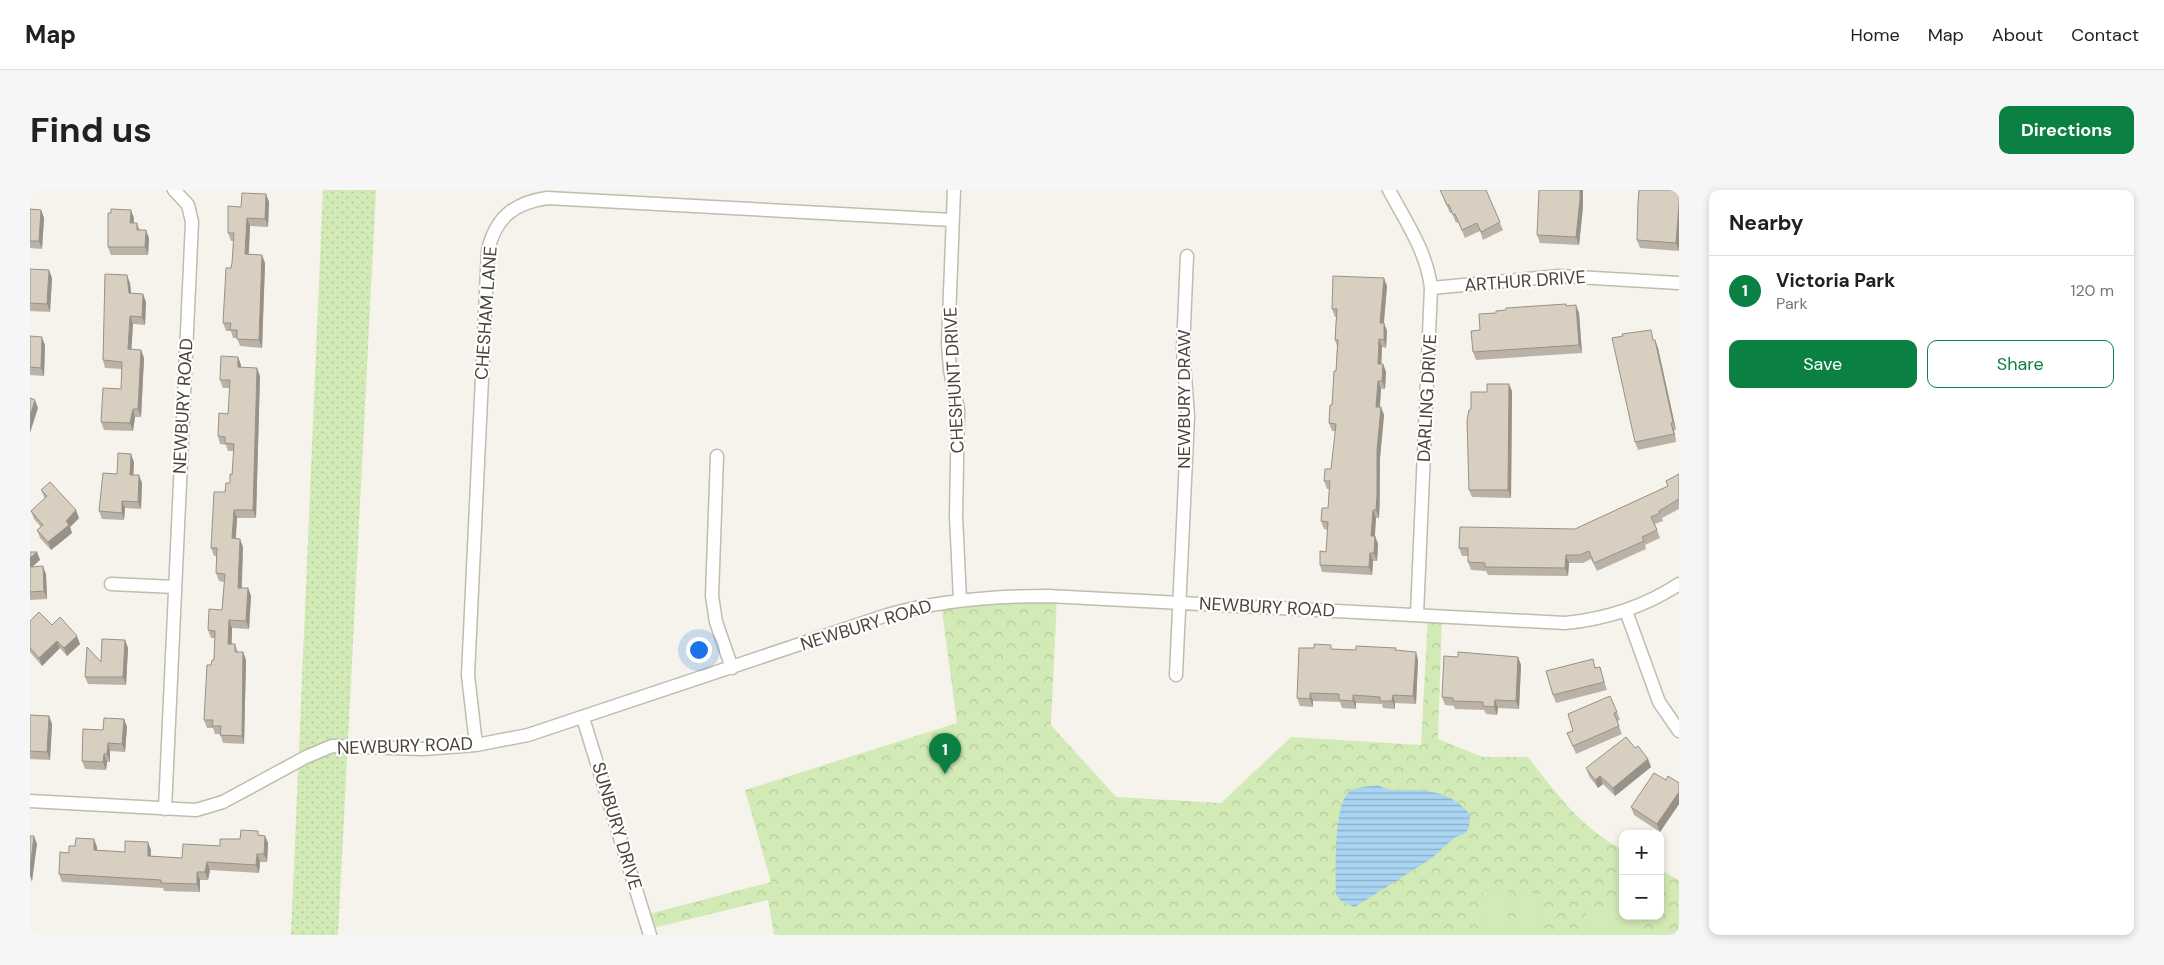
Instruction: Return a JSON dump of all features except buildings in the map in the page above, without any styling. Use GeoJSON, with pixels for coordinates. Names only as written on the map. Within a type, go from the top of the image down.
{"type":"FeatureCollection","features":[{"type":"Feature","properties":{"kind":"street","name":"NEWBURY ROAD"},"geometry":{"type":"LineString","coordinates":[[165,809],[192,218],[186,202],[174,190]]}},
{"type":"Feature","properties":{"kind":"street","name":"CHESHUNT DRIVE"},"geometry":{"type":"LineString","coordinates":[[954,190],[948,344],[950,370],[958,410],[956,516],[960,600]]}},
{"type":"Feature","properties":{"kind":"street","name":"DARLING DRIVE"},"geometry":{"type":"LineString","coordinates":[[1389,190],[1421,250],[1428,270],[1431,288],[1417,615]]}},
{"type":"Feature","properties":{"kind":"street","name":"CHESHAM LANE"},"geometry":{"type":"LineString","coordinates":[[476,745],[468,675],[488,250],[492,232],[503,218],[516,207],[532,200],[547,198],[952,220]]}},
{"type":"Feature","properties":{"kind":"street","name":"NEWBURY DRAW"},"geometry":{"type":"LineString","coordinates":[[1176,675],[1188,416],[1184,349],[1187,256]]}},
{"type":"Feature","properties":{"kind":"street","name":"ARTHUR DRIVE"},"geometry":{"type":"LineString","coordinates":[[1431,288],[1560,276],[1679,283]]}},
{"type":"Feature","properties":{"kind":"street"},"geometry":{"type":"LineString","coordinates":[[717,456],[712,596],[716,622],[732,668]]}},
{"type":"Feature","properties":{"kind":"street"},"geometry":{"type":"LineString","coordinates":[[112,584],[175,587]]}},
{"type":"Feature","properties":{"kind":"street","name":"NEWBURY ROAD"},"geometry":{"type":"LineString","coordinates":[[30,801],[196,810],[215,806],[306,757],[332,746],[423,749],[476,745],[528,735],[887,615],[917,607],[960,600],[997,596],[1048,596],[1565,623],[1598,619],[1626,611],[1648,603],[1679,584]]}},
{"type":"Feature","properties":{"kind":"street"},"geometry":{"type":"LineString","coordinates":[[1626,611],[1659,702],[1679,732]]}},
{"type":"Feature","properties":{"kind":"street","name":"SUNBURY DRIVE"},"geometry":{"type":"LineString","coordinates":[[583,718],[650,935]]}},
{"type":"Feature","properties":{"kind":"green space"},"geometry":{"type":"Polygon","coordinates":[[[323,190],[376,190],[338,935],[291,935],[323,190]]]}},
{"type":"Feature","properties":{"kind":"green space"},"geometry":{"type":"Polygon","coordinates":[[[1057,596],[1051,725],[1116,797],[1221,803],[1291,737],[1421,745],[1428,615],[1442,616],[1438,739],[1483,757],[1528,757],[1582,821],[1619,848],[1619,920],[1664,920],[1664,872],[1679,880],[1679,935],[774,935],[768,900],[649,929],[645,915],[771,882],[745,790],[957,723],[941,603],[1057,596]]]}},
{"type":"Feature","properties":{"kind":"green space"},"geometry":{"type":"Polygon","coordinates":[[[1483,891],[1509,892],[1507,935],[1481,935],[1483,891]]]}},
{"type":"Feature","properties":{"kind":"green space"},"geometry":{"type":"Polygon","coordinates":[[[1518,892],[1544,894],[1542,935],[1516,935],[1518,892]]]}},
{"type":"Feature","properties":{"kind":"green space"},"geometry":{"type":"Polygon","coordinates":[[[1586,907],[1619,909],[1619,920],[1638,920],[1637,935],[1585,935],[1586,907]]]}},
{"type":"Feature","properties":{"kind":"water"},"geometry":{"type":"Polygon","coordinates":[[[1378,785],[1391,790],[1429,791],[1452,799],[1470,815],[1469,828],[1465,833],[1454,838],[1432,858],[1355,907],[1341,901],[1336,894],[1336,840],[1340,811],[1349,792],[1359,788],[1378,785]]]}},
{"type":"Feature","properties":{"kind":"place","name":"Victoria Park"},"geometry":{"type":"Point","coordinates":[945,774]}}]}
